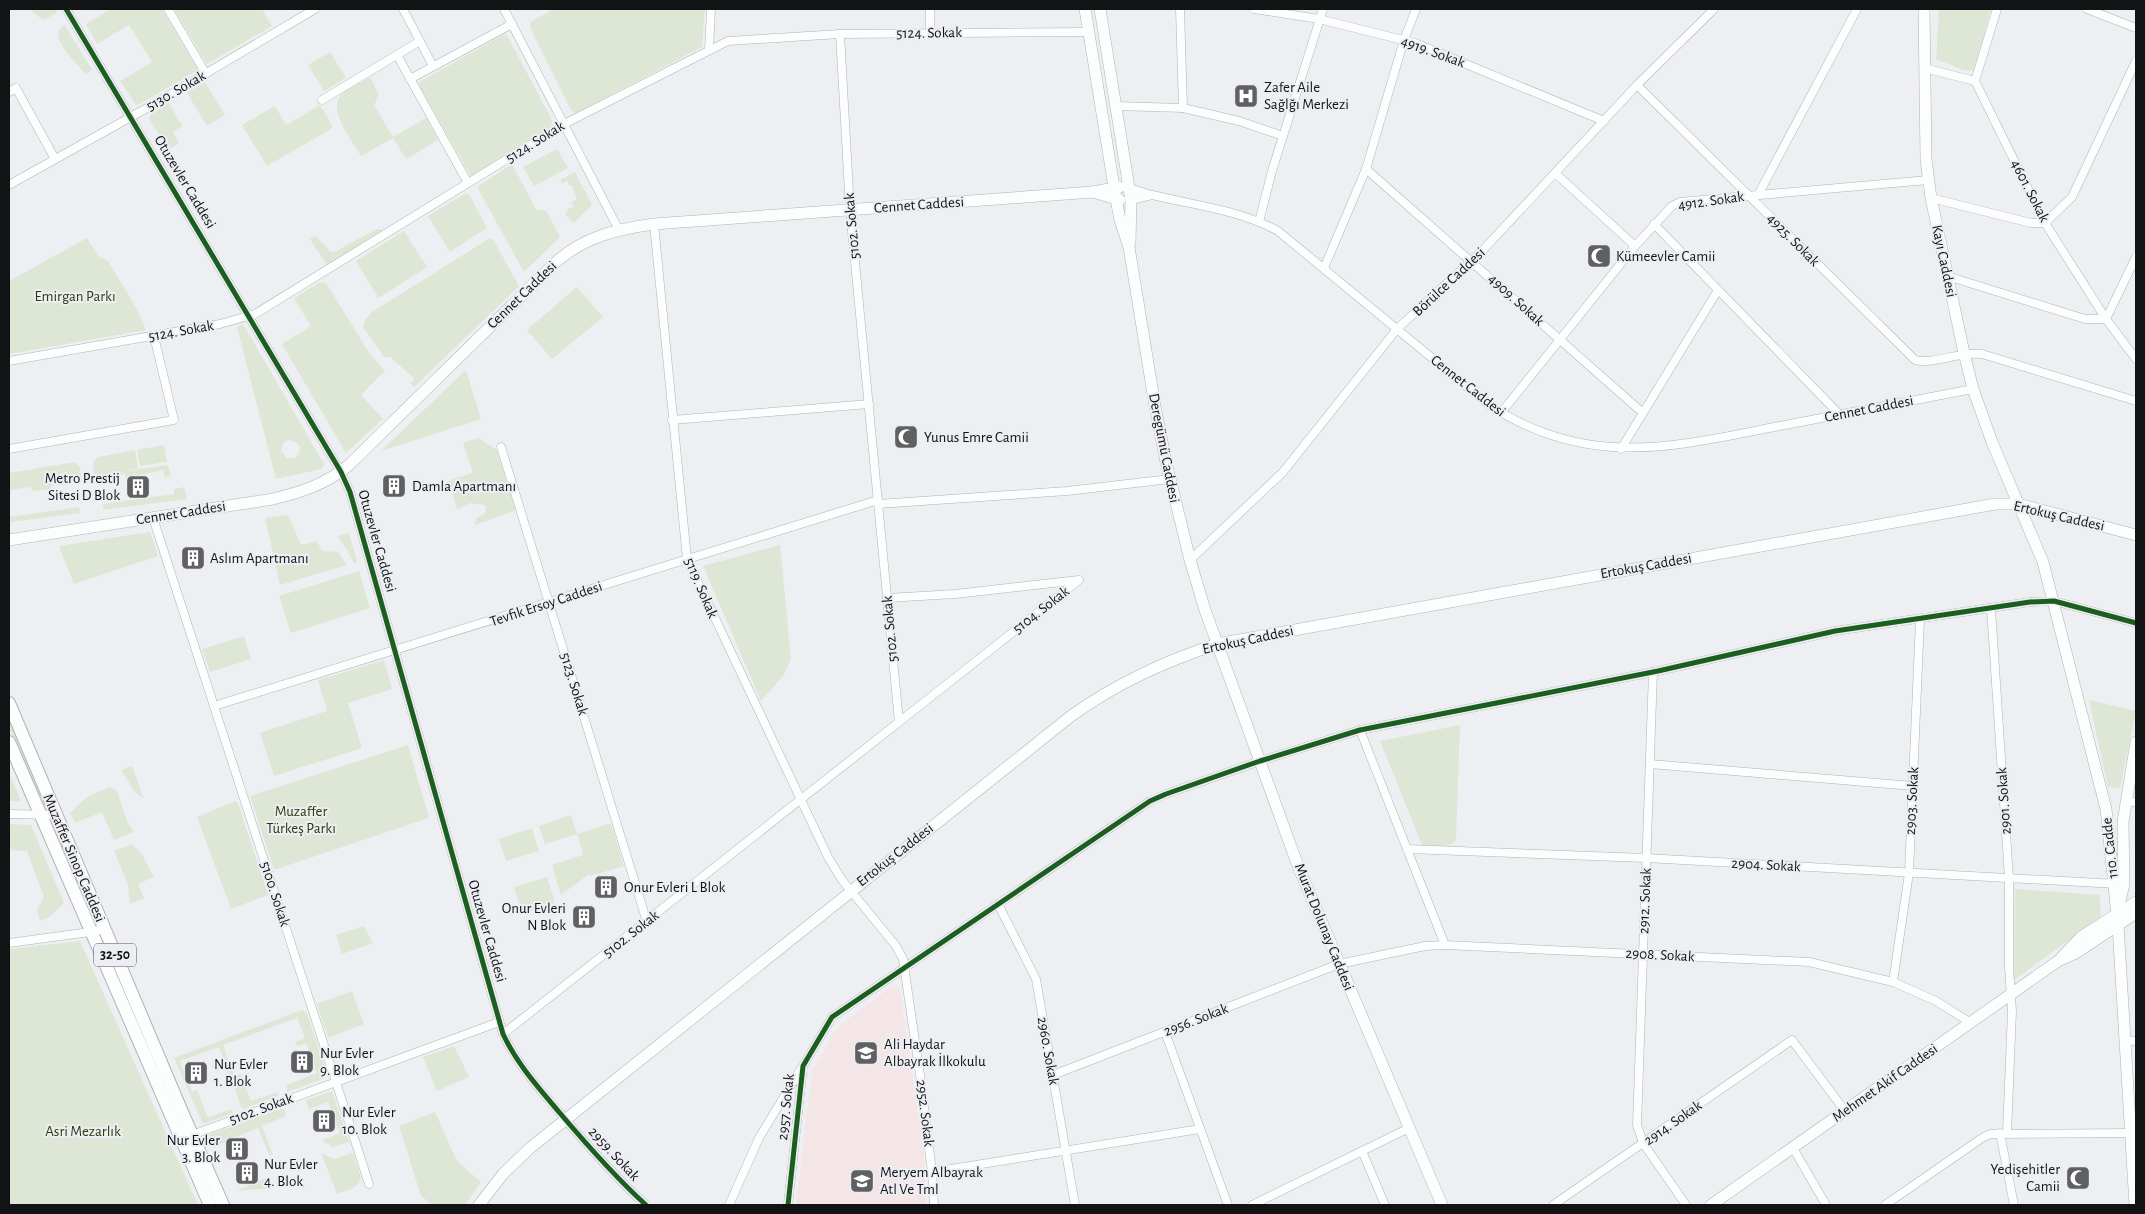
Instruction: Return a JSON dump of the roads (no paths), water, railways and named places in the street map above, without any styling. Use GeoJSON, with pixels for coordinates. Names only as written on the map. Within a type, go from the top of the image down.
{"type":"FeatureCollection","features":[{"type":"Feature","properties":{"kind":"main road","name":"Muzaffer Sinop Caddesi"},"geometry":{"type":"LineString","coordinates":[[9,703],[192,1135],[224,1205]]}},
{"type":"Feature","properties":{"kind":"main road","name":"Muzaffer Sinop Caddesi"},"geometry":{"type":"LineString","coordinates":[[9,742],[210,1205]]}},
{"type":"Feature","properties":{"kind":"street","name":"Otuzevler Caddesi"},"geometry":{"type":"LineString","coordinates":[[66,9],[341,472],[355,505],[503,1034],[521,1066],[565,1119]]}},
{"type":"Feature","properties":{"kind":"street"},"geometry":{"type":"LineString","coordinates":[[168,9],[206,74]]}},
{"type":"Feature","properties":{"kind":"street","name":"5130. Sokak"},"geometry":{"type":"LineString","coordinates":[[9,185],[206,74],[315,9]]}},
{"type":"Feature","properties":{"kind":"street"},"geometry":{"type":"LineString","coordinates":[[403,9],[433,66]]}},
{"type":"Feature","properties":{"kind":"street"},"geometry":{"type":"LineString","coordinates":[[504,9],[620,230]]}},
{"type":"Feature","properties":{"kind":"street"},"geometry":{"type":"LineString","coordinates":[[709,50],[712,9]]}},
{"type":"Feature","properties":{"kind":"street"},"geometry":{"type":"LineString","coordinates":[[930,9],[930,33]]}},
{"type":"Feature","properties":{"kind":"street","name":"Deregümü Caddesi"},"geometry":{"type":"LineString","coordinates":[[1086,9],[1116,199],[1120,220],[1130,247]]}},
{"type":"Feature","properties":{"kind":"street","name":"Deregümü Caddesi"},"geometry":{"type":"LineString","coordinates":[[1100,9],[1131,200],[1130,247],[1155,406],[1170,479],[1190,560],[1217,644]]}},
{"type":"Feature","properties":{"kind":"street"},"geometry":{"type":"LineString","coordinates":[[1180,9],[1183,108]]}},
{"type":"Feature","properties":{"kind":"street","name":"4919. Sokak"},"geometry":{"type":"LineString","coordinates":[[1254,9],[1319,19],[1430,48],[1604,121]]}},
{"type":"Feature","properties":{"kind":"street"},"geometry":{"type":"LineString","coordinates":[[1259,222],[1322,9]]}},
{"type":"Feature","properties":{"kind":"street"},"geometry":{"type":"LineString","coordinates":[[1324,268],[1366,169],[1404,40],[1416,9]]}},
{"type":"Feature","properties":{"kind":"street","name":"Börülce Caddesi"},"geometry":{"type":"LineString","coordinates":[[1190,560],[1283,472],[1397,329],[1472,261],[1637,85],[1714,9]]}},
{"type":"Feature","properties":{"kind":"street"},"geometry":{"type":"LineString","coordinates":[[1758,195],[1857,9]]}},
{"type":"Feature","properties":{"kind":"street","name":"Kayı Caddesi"},"geometry":{"type":"LineString","coordinates":[[1924,9],[1924,127],[1931,198],[1973,389],[1992,442],[2018,504]]}},
{"type":"Feature","properties":{"kind":"street"},"geometry":{"type":"LineString","coordinates":[[1924,68],[1975,81],[1997,9]]}},
{"type":"Feature","properties":{"kind":"street"},"geometry":{"type":"LineString","coordinates":[[2088,9],[2136,28]]}},
{"type":"Feature","properties":{"kind":"street"},"geometry":{"type":"LineString","coordinates":[[410,79],[512,24]]}},
{"type":"Feature","properties":{"kind":"street","name":"5124. Sokak"},"geometry":{"type":"LineString","coordinates":[[9,361],[229,323],[265,309],[564,124],[734,39],[840,34],[1089,32]]}},
{"type":"Feature","properties":{"kind":"street","name":"5102. Sokak"},"geometry":{"type":"LineString","coordinates":[[503,1034],[899,722],[850,210],[840,34]]}},
{"type":"Feature","properties":{"kind":"street"},"geometry":{"type":"LineString","coordinates":[[322,100],[420,41]]}},
{"type":"Feature","properties":{"kind":"street"},"geometry":{"type":"LineString","coordinates":[[397,55],[468,183]]}},
{"type":"Feature","properties":{"kind":"street"},"geometry":{"type":"LineString","coordinates":[[1931,198],[2030,223],[2045,223],[2072,197],[2136,61]]}},
{"type":"Feature","properties":{"kind":"street","name":"4601. Sokak"},"geometry":{"type":"LineString","coordinates":[[1975,81],[2045,223],[2106,319],[2136,359]]}},
{"type":"Feature","properties":{"kind":"street","name":"4925. Sokak"},"geometry":{"type":"LineString","coordinates":[[1637,85],[1915,360],[1924,361],[1964,353]]}},
{"type":"Feature","properties":{"kind":"street"},"geometry":{"type":"LineString","coordinates":[[12,90],[55,159]]}},
{"type":"Feature","properties":{"kind":"street"},"geometry":{"type":"LineString","coordinates":[[1116,106],[1183,108],[1239,121],[1283,136]]}},
{"type":"Feature","properties":{"kind":"street","name":"4909. Sokak"},"geometry":{"type":"LineString","coordinates":[[1366,169],[1643,413]]}},
{"type":"Feature","properties":{"kind":"street"},"geometry":{"type":"LineString","coordinates":[[1555,173],[1635,246]]}},
{"type":"Feature","properties":{"kind":"street","name":"4912. Sokak"},"geometry":{"type":"LineString","coordinates":[[1501,413],[1635,246],[1670,208],[1680,202],[1928,180]]}},
{"type":"Feature","properties":{"kind":"street","name":"Cennet Caddesi"},"geometry":{"type":"LineString","coordinates":[[9,540],[295,494],[326,482],[341,472],[566,253],[586,240],[620,230],[654,224],[1093,192],[1114,186],[1235,214],[1259,222],[1292,240],[1474,394],[1501,413],[1542,432],[1596,446],[1621,449],[1675,446],[1973,389]]}},
{"type":"Feature","properties":{"kind":"street","name":"Cennet Caddesi"},"geometry":{"type":"LineString","coordinates":[[1093,192],[1116,199],[1131,200],[1152,195]]}},
{"type":"Feature","properties":{"kind":"street","name":"5119. Sokak"},"geometry":{"type":"LineString","coordinates":[[654,224],[687,559],[800,801],[828,857],[850,891]]}},
{"type":"Feature","properties":{"kind":"street"},"geometry":{"type":"LineString","coordinates":[[1654,224],[1840,415]]}},
{"type":"Feature","properties":{"kind":"street"},"geometry":{"type":"LineString","coordinates":[[1947,276],[2084,319],[2106,319],[2135,262]]}},
{"type":"Feature","properties":{"kind":"street"},"geometry":{"type":"LineString","coordinates":[[1621,449],[1718,290]]}},
{"type":"Feature","properties":{"kind":"street"},"geometry":{"type":"LineString","coordinates":[[9,449],[174,420],[154,336]]}},
{"type":"Feature","properties":{"kind":"street"},"geometry":{"type":"LineString","coordinates":[[1964,353],[1992,357],[2136,401]]}},
{"type":"Feature","properties":{"kind":"street"},"geometry":{"type":"LineString","coordinates":[[672,420],[869,404]]}},
{"type":"Feature","properties":{"kind":"street","name":"5123. Sokak"},"geometry":{"type":"LineString","coordinates":[[501,447],[647,922]]}},
{"type":"Feature","properties":{"kind":"street","name":"Tevfik Ersoy Caddesi"},"geometry":{"type":"LineString","coordinates":[[214,706],[687,559],[878,502],[1067,491],[1170,479]]}},
{"type":"Feature","properties":{"kind":"street","name":"Ertokuş Caddesi"},"geometry":{"type":"LineString","coordinates":[[479,1205],[513,1163],[565,1119],[850,891],[1091,701],[1149,669],[1217,644],[1981,506],[2018,504],[2136,535]]}},
{"type":"Feature","properties":{"kind":"street","name":"110. Cadde"},"geometry":{"type":"LineString","coordinates":[[2018,504],[2034,536],[2054,601],[2099,778],[2119,884],[2117,913],[2131,1041],[2131,1133],[2135,1205]]}},
{"type":"Feature","properties":{"kind":"street","name":"5100. Sokak"},"geometry":{"type":"LineString","coordinates":[[152,518],[369,1184]]}},
{"type":"Feature","properties":{"kind":"street","name":"5104. Sokak"},"geometry":{"type":"LineString","coordinates":[[888,598],[955,594],[1078,580],[899,722]]}},
{"type":"Feature","properties":{"kind":"street"},"geometry":{"type":"LineString","coordinates":[[2054,601],[2136,624]]}},
{"type":"Feature","properties":{"kind":"street","name":"2957. Sokak"},"geometry":{"type":"LineString","coordinates":[[788,1205],[803,1066],[832,1017],[1150,801],[1260,761],[1360,730],[1653,672],[1835,631],[2054,601]]}},
{"type":"Feature","properties":{"kind":"street","name":"2901. Sokak"},"geometry":{"type":"LineString","coordinates":[[1992,608],[2009,878],[2009,967],[2012,1029],[2003,1133],[2014,1205]]}},
{"type":"Feature","properties":{"kind":"street","name":"2903. Sokak"},"geometry":{"type":"LineString","coordinates":[[1893,982],[1909,873],[1920,619]]}},
{"type":"Feature","properties":{"kind":"street","name":"Murat Dolunay Caddesi"},"geometry":{"type":"LineString","coordinates":[[1217,644],[1298,866],[1442,1205]]}},
{"type":"Feature","properties":{"kind":"street","name":"2912. Sokak"},"geometry":{"type":"LineString","coordinates":[[1653,672],[1637,1118],[1638,1131],[1643,1143],[1686,1205]]}},
{"type":"Feature","properties":{"kind":"street"},"geometry":{"type":"LineString","coordinates":[[1360,730],[1445,945]]}},
{"type":"Feature","properties":{"kind":"street"},"geometry":{"type":"LineString","coordinates":[[2136,742],[2131,802],[2123,822],[2119,884],[2136,895]]}},
{"type":"Feature","properties":{"kind":"street"},"geometry":{"type":"LineString","coordinates":[[1650,764],[1913,786]]}},
{"type":"Feature","properties":{"kind":"street"},"geometry":{"type":"LineString","coordinates":[[9,814],[56,815]]}},
{"type":"Feature","properties":{"kind":"street","name":"2904. Sokak"},"geometry":{"type":"LineString","coordinates":[[1407,849],[1646,858],[2119,884]]}},
{"type":"Feature","properties":{"kind":"street","name":"2952. Sokak"},"geometry":{"type":"LineString","coordinates":[[850,891],[896,946],[905,967],[932,1172],[934,1205]]}},
{"type":"Feature","properties":{"kind":"street","name":"Mehmet Akif Caddesi"},"geometry":{"type":"LineString","coordinates":[[1711,1205],[2058,961],[2082,937],[2136,902]]}},
{"type":"Feature","properties":{"kind":"street","name":"2960. Sokak"},"geometry":{"type":"LineString","coordinates":[[998,904],[1036,979],[1076,1205]]}},
{"type":"Feature","properties":{"kind":"street","name":"Mehmet Akif Caddesi"},"geometry":{"type":"LineString","coordinates":[[2058,961],[2076,953],[2136,913]]}},
{"type":"Feature","properties":{"kind":"street"},"geometry":{"type":"LineString","coordinates":[[9,943],[104,929]]}},
{"type":"Feature","properties":{"kind":"street","name":"2908. Sokak"},"geometry":{"type":"LineString","coordinates":[[1339,964],[1417,948],[1445,945],[1809,962],[1893,982],[1936,1001],[1971,1023]]}},
{"type":"Feature","properties":{"kind":"street","name":"2956. Sokak"},"geometry":{"type":"LineString","coordinates":[[1053,1075],[1339,964]]}},
{"type":"Feature","properties":{"kind":"street","name":"5102. Sokak"},"geometry":{"type":"LineString","coordinates":[[192,1135],[499,1022]]}},
{"type":"Feature","properties":{"kind":"street"},"geometry":{"type":"LineString","coordinates":[[1164,1032],[1228,1205]]}},
{"type":"Feature","properties":{"kind":"street","name":"2914. Sokak"},"geometry":{"type":"LineString","coordinates":[[1553,1205],[1792,1040],[1845,1111]]}},
{"type":"Feature","properties":{"kind":"street"},"geometry":{"type":"LineString","coordinates":[[729,1205],[759,1138],[803,1066]]}},
{"type":"Feature","properties":{"kind":"street","name":"2959. Sokak"},"geometry":{"type":"LineString","coordinates":[[565,1119],[613,1173],[646,1205]]}},
{"type":"Feature","properties":{"kind":"street"},"geometry":{"type":"LineString","coordinates":[[1252,1205],[1409,1128]]}},
{"type":"Feature","properties":{"kind":"street"},"geometry":{"type":"LineString","coordinates":[[932,1172],[1200,1129]]}},
{"type":"Feature","properties":{"kind":"street"},"geometry":{"type":"LineString","coordinates":[[1885,1205],[1982,1138],[2003,1133],[2131,1133]]}},
{"type":"Feature","properties":{"kind":"street"},"geometry":{"type":"LineString","coordinates":[[1792,1148],[1826,1205]]}},
{"type":"Feature","properties":{"kind":"street"},"geometry":{"type":"LineString","coordinates":[[1362,1151],[1385,1205]]}},
{"type":"Feature","properties":{"kind":"place","name":"Zafer Aile Sağlğı Merkezi"},"geometry":{"type":"Point","coordinates":[1246,96]}},
{"type":"Feature","properties":{"kind":"place","name":"Kümeevler Camii"},"geometry":{"type":"Point","coordinates":[1599,256]}},
{"type":"Feature","properties":{"kind":"place","name":"Yunus Emre Camii"},"geometry":{"type":"Point","coordinates":[906,437]}},
{"type":"Feature","properties":{"kind":"place","name":"Damla Apartmanı"},"geometry":{"type":"Point","coordinates":[394,486]}},
{"type":"Feature","properties":{"kind":"place","name":"Metro Prestij Sitesi D Blok"},"geometry":{"type":"Point","coordinates":[138,487]}},
{"type":"Feature","properties":{"kind":"place","name":"Aslım Apartmanı"},"geometry":{"type":"Point","coordinates":[193,558]}},
{"type":"Feature","properties":{"kind":"place","name":"Onur Evleri L Blok"},"geometry":{"type":"Point","coordinates":[606,887]}},
{"type":"Feature","properties":{"kind":"place","name":"Onur Evleri N Blok"},"geometry":{"type":"Point","coordinates":[584,917]}},
{"type":"Feature","properties":{"kind":"place","name":"Ali Haydar Albayrak İlkokulu"},"geometry":{"type":"Point","coordinates":[866,1053]}},
{"type":"Feature","properties":{"kind":"place","name":"Nur Evler 9. Blok"},"geometry":{"type":"Point","coordinates":[302,1062]}},
{"type":"Feature","properties":{"kind":"place","name":"Nur Evler 1. Blok"},"geometry":{"type":"Point","coordinates":[196,1073]}},
{"type":"Feature","properties":{"kind":"place","name":"Nur Evler 10. Blok"},"geometry":{"type":"Point","coordinates":[324,1121]}},
{"type":"Feature","properties":{"kind":"place","name":"Nur Evler 3. Blok"},"geometry":{"type":"Point","coordinates":[237,1149]}},
{"type":"Feature","properties":{"kind":"place","name":"Nur Evler 4. Blok"},"geometry":{"type":"Point","coordinates":[247,1173]}},
{"type":"Feature","properties":{"kind":"place","name":"Yedişehitler Camii"},"geometry":{"type":"Point","coordinates":[2078,1178]}},
{"type":"Feature","properties":{"kind":"place","name":"Meryem Albayrak Atl Ve Tml"},"geometry":{"type":"Point","coordinates":[862,1181]}},
{"type":"Feature","properties":{"kind":"park label","name":"Emirgan Parkı"},"geometry":{"type":"Point","coordinates":[75,296]}},
{"type":"Feature","properties":{"kind":"park label","name":"Muzaffer Türkeş Parkı"},"geometry":{"type":"Point","coordinates":[301,820]}},
{"type":"Feature","properties":{"kind":"park label","name":"Asri Mezarlık"},"geometry":{"type":"Point","coordinates":[83,1131]}}]}
